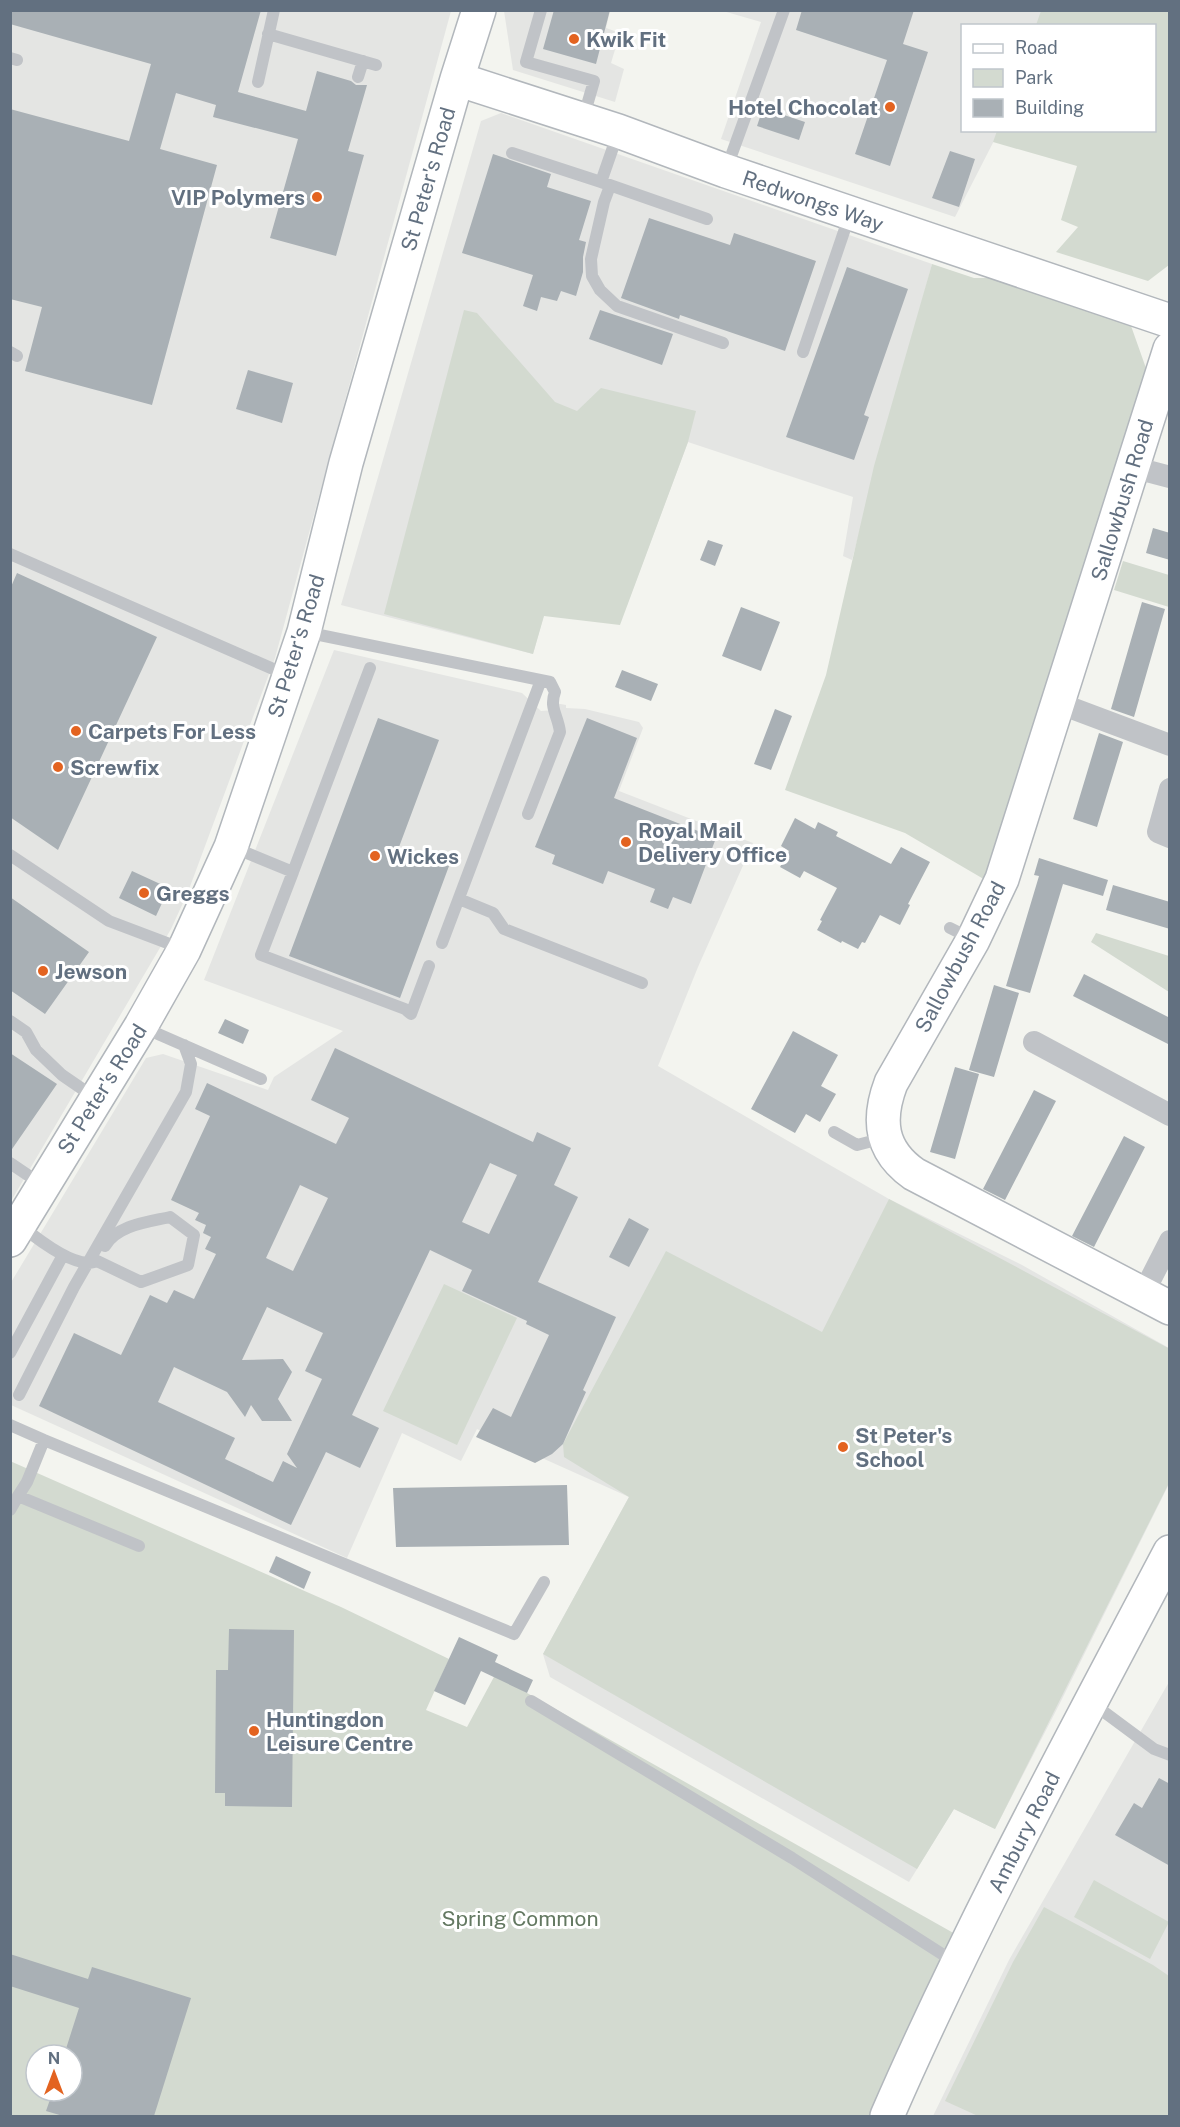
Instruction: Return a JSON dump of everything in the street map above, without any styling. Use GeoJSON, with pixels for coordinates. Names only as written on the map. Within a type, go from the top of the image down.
{"type":"FeatureCollection","features":[{"type":"Feature","properties":{"kind":"street","name":"St Peter's Road"},"geometry":{"type":"LineString","coordinates":[[15,1232],[141,1026],[184,950],[231,847],[304,632],[346,463],[479,10]]}},
{"type":"Feature","properties":{"kind":"street","name":"Redwongs Way"},"geometry":{"type":"LineString","coordinates":[[457,79],[618,131],[726,171],[1170,321]]}},
{"type":"Feature","properties":{"kind":"street","name":"Sallowbush Road"},"geometry":{"type":"LineString","coordinates":[[1156,1301],[914,1174],[899,1164],[891,1152],[885,1137],[883,1121],[884,1103],[891,1083],[962,934],[1002,879],[1170,349]]}},
{"type":"Feature","properties":{"kind":"street"},"geometry":{"type":"LineString","coordinates":[[1132,467],[1170,477]]}},
{"type":"Feature","properties":{"kind":"street"},"geometry":{"type":"LineString","coordinates":[[1058,703],[1170,746]]}},
{"type":"Feature","properties":{"kind":"street"},"geometry":{"type":"LineString","coordinates":[[1170,789],[1158,832],[1170,837]]}},
{"type":"Feature","properties":{"kind":"street"},"geometry":{"type":"LineString","coordinates":[[1034,1041],[1170,1115]]}},
{"type":"Feature","properties":{"kind":"street"},"geometry":{"type":"LineString","coordinates":[[1156,1301],[1170,1241]]}},
{"type":"Feature","properties":{"kind":"street","name":"Ambury Road"},"geometry":{"type":"LineString","coordinates":[[886,2116],[916,2049],[1016,1846],[1170,1552]]}},
{"type":"Feature","properties":{"kind":"lane"},"geometry":{"type":"LineString","coordinates":[[258,82],[274,10]]}},
{"type":"Feature","properties":{"kind":"lane"},"geometry":{"type":"LineString","coordinates":[[542,10],[526,62],[594,81],[583,120]]}},
{"type":"Feature","properties":{"kind":"lane"},"geometry":{"type":"LineString","coordinates":[[726,171],[784,10]]}},
{"type":"Feature","properties":{"kind":"lane"},"geometry":{"type":"LineString","coordinates":[[268,34],[376,65]]}},
{"type":"Feature","properties":{"kind":"lane"},"geometry":{"type":"LineString","coordinates":[[358,77],[363,61]]}},
{"type":"Feature","properties":{"kind":"lane"},"geometry":{"type":"LineString","coordinates":[[618,131],[591,259],[592,276],[600,290],[617,306],[723,343]]}},
{"type":"Feature","properties":{"kind":"lane"},"geometry":{"type":"LineString","coordinates":[[512,153],[707,219]]}},
{"type":"Feature","properties":{"kind":"lane"},"geometry":{"type":"LineString","coordinates":[[803,352],[850,213]]}},
{"type":"Feature","properties":{"kind":"lane"},"geometry":{"type":"LineString","coordinates":[[10,554],[289,675]]}},
{"type":"Feature","properties":{"kind":"lane"},"geometry":{"type":"LineString","coordinates":[[304,632],[550,682],[555,692],[552,702],[559,721],[560,732],[528,813]]}},
{"type":"Feature","properties":{"kind":"lane"},"geometry":{"type":"LineString","coordinates":[[370,668],[261,955],[405,1009],[411,1014],[429,966]]}},
{"type":"Feature","properties":{"kind":"lane"},"geometry":{"type":"LineString","coordinates":[[442,943],[540,680]]}},
{"type":"Feature","properties":{"kind":"lane"},"geometry":{"type":"LineString","coordinates":[[231,847],[293,872]]}},
{"type":"Feature","properties":{"kind":"lane"},"geometry":{"type":"LineString","coordinates":[[10,855],[109,921],[184,950]]}},
{"type":"Feature","properties":{"kind":"lane"},"geometry":{"type":"LineString","coordinates":[[459,899],[494,913],[504,929],[642,983]]}},
{"type":"Feature","properties":{"kind":"lane"},"geometry":{"type":"LineString","coordinates":[[10,1021],[26,1032],[36,1050],[62,1076],[95,1098]]}},
{"type":"Feature","properties":{"kind":"lane"},"geometry":{"type":"LineString","coordinates":[[141,1026],[261,1079]]}},
{"type":"Feature","properties":{"kind":"lane"},"geometry":{"type":"LineString","coordinates":[[19,1395],[186,1092],[191,1064],[184,1045]]}},
{"type":"Feature","properties":{"kind":"lane"},"geometry":{"type":"LineString","coordinates":[[834,1132],[857,1145],[885,1137]]}},
{"type":"Feature","properties":{"kind":"lane"},"geometry":{"type":"LineString","coordinates":[[10,1163],[43,1186]]}},
{"type":"Feature","properties":{"kind":"lane"},"geometry":{"type":"LineString","coordinates":[[15,1232],[63,1255],[92,1262],[141,1282],[188,1265],[194,1235],[170,1217],[139,1223],[111,1236],[92,1262]]}},
{"type":"Feature","properties":{"kind":"lane"},"geometry":{"type":"LineString","coordinates":[[10,1353],[63,1255]]}},
{"type":"Feature","properties":{"kind":"lane"},"geometry":{"type":"LineString","coordinates":[[10,1425],[514,1634],[544,1582]]}},
{"type":"Feature","properties":{"kind":"lane"},"geometry":{"type":"LineString","coordinates":[[10,1510],[27,1482],[44,1440]]}},
{"type":"Feature","properties":{"kind":"lane"},"geometry":{"type":"LineString","coordinates":[[18,1496],[139,1546]]}},
{"type":"Feature","properties":{"kind":"lane"},"geometry":{"type":"LineString","coordinates":[[531,1701],[792,1858],[957,1964]]}},
{"type":"Feature","properties":{"kind":"lane"},"geometry":{"type":"LineString","coordinates":[[1091,1702],[1154,1749],[1170,1755]]}},
{"type":"Feature","properties":{"kind":"shaded area"},"geometry":{"type":"Polygon","coordinates":[[[11,11],[451,11],[275,658],[188,892],[171,929],[11,1201],[11,11]]]}},
{"type":"Feature","properties":{"kind":"shaded area"},"geometry":{"type":"Polygon","coordinates":[[[504,11],[610,11],[606,28],[620,33],[611,63],[624,69],[615,102],[513,70],[504,11]]]}},
{"type":"Feature","properties":{"kind":"shaded area"},"geometry":{"type":"Polygon","coordinates":[[[723,11],[1059,11],[1052,24],[961,24],[961,132],[998,132],[955,217],[721,139],[761,22],[723,11]]]}},
{"type":"Feature","properties":{"kind":"shaded area"},"geometry":{"type":"Polygon","coordinates":[[[501,113],[932,264],[852,560],[843,556],[853,497],[688,442],[627,605],[552,586],[533,654],[341,605],[481,121],[501,113]]]}},
{"type":"Feature","properties":{"kind":"shaded area","name":"St Peter's School"},"geometry":{"type":"Polygon","coordinates":[[[334,650],[522,693],[541,711],[554,710],[555,703],[566,705],[566,708],[585,709],[639,722],[643,728],[619,791],[753,843],[698,967],[658,1066],[889,1199],[1022,1265],[1169,1348],[1169,1484],[995,1829],[954,1809],[909,1882],[550,1677],[543,1654],[629,1497],[477,1429],[461,1461],[402,1433],[347,1558],[11,1405],[10,1284],[146,1058],[163,1054],[268,1090],[274,1077],[343,1031],[204,980],[334,650]]]}},
{"type":"Feature","properties":{"kind":"shaded area"},"geometry":{"type":"Polygon","coordinates":[[[1169,1682],[1169,2116],[933,2116],[1009,1960],[1169,1682]]]}},
{"type":"Feature","properties":{"kind":"green space"},"geometry":{"type":"Polygon","coordinates":[[[1041,11],[1169,11],[1169,265],[1148,281],[1056,252],[1078,227],[1061,220],[1077,166],[993,142],[997,132],[1156,132],[1156,24],[1036,24],[1041,11]]]}},
{"type":"Feature","properties":{"kind":"green space"},"geometry":{"type":"Polygon","coordinates":[[[932,264],[974,278],[996,278],[1130,323],[1147,371],[987,881],[905,833],[785,790],[826,675],[874,466],[932,264]]]}},
{"type":"Feature","properties":{"kind":"green space"},"geometry":{"type":"Polygon","coordinates":[[[464,310],[477,313],[555,402],[577,411],[601,388],[696,411],[688,442],[620,625],[544,616],[533,654],[384,614],[464,310]]]}},
{"type":"Feature","properties":{"kind":"green space"},"geometry":{"type":"Polygon","coordinates":[[[1123,561],[1169,575],[1169,607],[1114,590],[1123,561]]]}},
{"type":"Feature","properties":{"kind":"green space"},"geometry":{"type":"Polygon","coordinates":[[[1096,933],[1169,956],[1169,992],[1091,942],[1096,933]]]}},
{"type":"Feature","properties":{"kind":"green space"},"geometry":{"type":"Polygon","coordinates":[[[889,1199],[1170,1349],[1169,1483],[995,1829],[954,1809],[917,1869],[543,1654],[629,1497],[564,1457],[563,1444],[666,1251],[822,1332],[889,1199]]]}},
{"type":"Feature","properties":{"kind":"green space"},"geometry":{"type":"Polygon","coordinates":[[[444,1284],[517,1318],[457,1445],[383,1411],[444,1284]]]}},
{"type":"Feature","properties":{"kind":"green space","name":"Spring Common"},"geometry":{"type":"Polygon","coordinates":[[[10,1461],[341,1607],[449,1659],[426,1710],[467,1727],[495,1675],[957,1935],[870,2116],[11,2116],[10,1461]]]}},
{"type":"Feature","properties":{"kind":"green space"},"geometry":{"type":"Polygon","coordinates":[[[1094,1880],[1169,1922],[1150,1959],[1074,1917],[1094,1880]]]}},
{"type":"Feature","properties":{"kind":"green space"},"geometry":{"type":"Polygon","coordinates":[[[1044,1907],[1153,1965],[1169,1976],[1169,2116],[978,2116],[945,2101],[1013,1962],[1044,1907]]]}},
{"type":"Feature","properties":{"kind":"building"},"geometry":{"type":"Polygon","coordinates":[[[10,10],[261,10],[238,92],[306,111],[317,71],[351,81],[356,85],[367,85],[348,151],[364,155],[336,256],[270,238],[298,139],[213,117],[216,105],[176,93],[160,149],[217,165],[152,405],[25,371],[42,307],[10,299],[10,109],[129,141],[151,64],[10,24],[10,10]]]}},
{"type":"Feature","properties":{"kind":"building","name":"Kwik Fit"},"geometry":{"type":"Polygon","coordinates":[[[554,10],[610,10],[596,64],[543,49],[554,10]]]}},
{"type":"Feature","properties":{"kind":"building","name":"Hotel Chocolat"},"geometry":{"type":"Polygon","coordinates":[[[802,10],[914,10],[903,44],[928,52],[890,166],[855,154],[887,60],[796,30],[802,10]]]}},
{"type":"Feature","properties":{"kind":"building","name":"Hotel Chocolat"},"geometry":{"type":"Polygon","coordinates":[[[763,108],[805,122],[799,140],[757,126],[763,108]]]}},
{"type":"Feature","properties":{"kind":"building"},"geometry":{"type":"Polygon","coordinates":[[[950,151],[975,159],[959,207],[932,198],[950,151]]]}},
{"type":"Feature","properties":{"kind":"building"},"geometry":{"type":"Polygon","coordinates":[[[493,154],[551,174],[547,187],[591,201],[579,240],[586,242],[583,272],[576,296],[561,291],[557,301],[541,297],[537,311],[523,306],[533,275],[462,253],[493,154]]]}},
{"type":"Feature","properties":{"kind":"building"},"geometry":{"type":"Polygon","coordinates":[[[649,218],[730,245],[734,233],[816,261],[785,351],[680,315],[679,319],[621,298],[649,218]]]}},
{"type":"Feature","properties":{"kind":"building"},"geometry":{"type":"Polygon","coordinates":[[[847,267],[908,289],[864,415],[869,417],[854,460],[786,437],[847,267]]]}},
{"type":"Feature","properties":{"kind":"building"},"geometry":{"type":"Polygon","coordinates":[[[600,310],[673,334],[662,365],[589,339],[600,310]]]}},
{"type":"Feature","properties":{"kind":"building"},"geometry":{"type":"Polygon","coordinates":[[[248,370],[293,383],[282,423],[236,409],[248,370]]]}},
{"type":"Feature","properties":{"kind":"building"},"geometry":{"type":"Polygon","coordinates":[[[1153,528],[1170,533],[1170,560],[1146,553],[1153,528]]]}},
{"type":"Feature","properties":{"kind":"building"},"geometry":{"type":"Polygon","coordinates":[[[708,540],[723,545],[715,566],[700,560],[708,540]]]}},
{"type":"Feature","properties":{"kind":"building"},"geometry":{"type":"Polygon","coordinates":[[[17,573],[157,637],[58,850],[10,817],[10,589],[17,573]]]}},
{"type":"Feature","properties":{"kind":"building"},"geometry":{"type":"Polygon","coordinates":[[[1142,602],[1165,609],[1134,717],[1111,709],[1142,602]]]}},
{"type":"Feature","properties":{"kind":"building"},"geometry":{"type":"Polygon","coordinates":[[[741,607],[780,622],[761,671],[722,656],[741,607]]]}},
{"type":"Feature","properties":{"kind":"building"},"geometry":{"type":"Polygon","coordinates":[[[622,670],[658,684],[651,701],[615,687],[622,670]]]}},
{"type":"Feature","properties":{"kind":"building"},"geometry":{"type":"Polygon","coordinates":[[[775,709],[792,716],[771,770],[754,764],[775,709]]]}},
{"type":"Feature","properties":{"kind":"building","name":"Wickes"},"geometry":{"type":"Polygon","coordinates":[[[378,718],[439,740],[399,847],[449,866],[400,998],[289,956],[378,718]]]}},
{"type":"Feature","properties":{"kind":"building","name":"Royal Mail Delivery Office"},"geometry":{"type":"Polygon","coordinates":[[[587,718],[637,738],[614,798],[716,838],[691,904],[673,897],[668,909],[650,902],[655,889],[608,871],[603,884],[552,864],[555,855],[535,847],[587,718]]]}},
{"type":"Feature","properties":{"kind":"building"},"geometry":{"type":"Polygon","coordinates":[[[1099,733],[1123,742],[1097,827],[1073,819],[1099,733]]]}},
{"type":"Feature","properties":{"kind":"building"},"geometry":{"type":"Polygon","coordinates":[[[795,818],[815,829],[818,822],[838,832],[836,836],[891,864],[901,847],[930,862],[908,904],[910,905],[900,925],[880,915],[865,943],[862,942],[858,949],[817,930],[837,888],[804,871],[800,878],[780,867],[789,851],[781,846],[795,818]]]}},
{"type":"Feature","properties":{"kind":"building"},"geometry":{"type":"Polygon","coordinates":[[[1039,858],[1108,880],[1103,896],[1063,884],[1030,993],[1006,986],[1039,876],[1034,875],[1039,858]]]}},
{"type":"Feature","properties":{"kind":"building","name":"Greggs"},"geometry":{"type":"Polygon","coordinates":[[[132,871],[169,888],[156,916],[119,898],[132,871]]]}},
{"type":"Feature","properties":{"kind":"building"},"geometry":{"type":"Polygon","coordinates":[[[1113,885],[1170,902],[1170,929],[1106,910],[1113,885]]]}},
{"type":"Feature","properties":{"kind":"building","name":"Jewson"},"geometry":{"type":"Polygon","coordinates":[[[10,897],[89,952],[45,1014],[10,990],[10,897]]]}},
{"type":"Feature","properties":{"kind":"building"},"geometry":{"type":"Polygon","coordinates":[[[1084,974],[1170,1018],[1170,1045],[1073,996],[1084,974]]]}},
{"type":"Feature","properties":{"kind":"building"},"geometry":{"type":"Polygon","coordinates":[[[994,985],[1019,993],[994,1077],[969,1070],[994,985]]]}},
{"type":"Feature","properties":{"kind":"building"},"geometry":{"type":"Polygon","coordinates":[[[225,1019],[249,1030],[243,1044],[218,1033],[225,1019]]]}},
{"type":"Feature","properties":{"kind":"building"},"geometry":{"type":"Polygon","coordinates":[[[793,1031],[838,1055],[821,1086],[836,1094],[820,1122],[806,1114],[795,1133],[751,1109],[793,1031]]]}},
{"type":"Feature","properties":{"kind":"building"},"geometry":{"type":"Polygon","coordinates":[[[335,1048],[533,1142],[537,1132],[571,1148],[554,1185],[578,1197],[538,1282],[616,1317],[583,1390],[586,1392],[563,1444],[552,1454],[535,1463],[476,1437],[493,1408],[511,1417],[549,1335],[526,1324],[527,1321],[462,1291],[472,1270],[430,1250],[352,1415],[379,1428],[360,1468],[326,1452],[291,1525],[39,1406],[74,1333],[121,1355],[150,1295],[167,1303],[174,1290],[194,1299],[216,1254],[205,1249],[211,1237],[203,1233],[206,1225],[195,1220],[199,1213],[171,1200],[210,1116],[195,1109],[207,1083],[336,1144],[349,1118],[311,1100],[335,1048]],[[490,1163],[462,1222],[489,1234],[517,1175],[490,1163]],[[300,1185],[266,1258],[293,1271],[328,1198],[300,1185]],[[267,1307],[242,1360],[283,1359],[292,1372],[278,1399],[292,1421],[262,1421],[251,1405],[245,1417],[227,1392],[174,1367],[158,1402],[235,1438],[225,1459],[273,1482],[283,1461],[297,1468],[287,1454],[322,1379],[305,1371],[323,1333],[267,1307]]]}},
{"type":"Feature","properties":{"kind":"building"},"geometry":{"type":"Polygon","coordinates":[[[10,1053],[57,1084],[10,1152],[10,1053]]]}},
{"type":"Feature","properties":{"kind":"building"},"geometry":{"type":"Polygon","coordinates":[[[955,1067],[979,1074],[955,1159],[930,1152],[955,1067]]]}},
{"type":"Feature","properties":{"kind":"building"},"geometry":{"type":"Polygon","coordinates":[[[1034,1090],[1056,1101],[1005,1200],[983,1189],[1034,1090]]]}},
{"type":"Feature","properties":{"kind":"building"},"geometry":{"type":"Polygon","coordinates":[[[1124,1136],[1145,1147],[1094,1247],[1072,1236],[1124,1136]]]}},
{"type":"Feature","properties":{"kind":"building"},"geometry":{"type":"Polygon","coordinates":[[[629,1218],[649,1229],[629,1267],[609,1257],[629,1218]]]}},
{"type":"Feature","properties":{"kind":"building"},"geometry":{"type":"Polygon","coordinates":[[[567,1485],[569,1545],[396,1547],[393,1488],[567,1485]]]}},
{"type":"Feature","properties":{"kind":"building"},"geometry":{"type":"Polygon","coordinates":[[[276,1556],[311,1572],[304,1589],[269,1572],[276,1556]]]}},
{"type":"Feature","properties":{"kind":"building","name":"Huntingdon Leisure Centre"},"geometry":{"type":"Polygon","coordinates":[[[229,1629],[294,1630],[292,1807],[225,1806],[225,1793],[215,1793],[216,1670],[228,1670],[229,1629]]]}},
{"type":"Feature","properties":{"kind":"building"},"geometry":{"type":"Polygon","coordinates":[[[459,1637],[498,1655],[495,1662],[533,1680],[527,1693],[481,1671],[465,1705],[434,1691],[459,1637]]]}},
{"type":"Feature","properties":{"kind":"building"},"geometry":{"type":"Polygon","coordinates":[[[1159,1778],[1170,1784],[1170,1866],[1115,1835],[1134,1803],[1142,1808],[1159,1778]]]}},
{"type":"Feature","properties":{"kind":"building"},"geometry":{"type":"Polygon","coordinates":[[[10,1954],[88,1979],[92,1967],[191,1998],[154,2116],[63,2116],[46,2111],[49,2103],[84,2103],[84,2043],[68,2043],[79,2008],[10,1986],[10,1954]]]}},
{"type":"Feature","properties":{"kind":"place","name":"Kwik Fit"},"geometry":{"type":"Point","coordinates":[574,39]}},
{"type":"Feature","properties":{"kind":"place","name":"Hotel Chocolat"},"geometry":{"type":"Point","coordinates":[890,107]}},
{"type":"Feature","properties":{"kind":"place","name":"VIP Polymers"},"geometry":{"type":"Point","coordinates":[317,197]}},
{"type":"Feature","properties":{"kind":"place","name":"Carpets For Less"},"geometry":{"type":"Point","coordinates":[76,731]}},
{"type":"Feature","properties":{"kind":"place","name":"Screwfix"},"geometry":{"type":"Point","coordinates":[58,767]}},
{"type":"Feature","properties":{"kind":"place","name":"Royal Mail Delivery Office"},"geometry":{"type":"Point","coordinates":[626,842]}},
{"type":"Feature","properties":{"kind":"place","name":"Wickes"},"geometry":{"type":"Point","coordinates":[375,856]}},
{"type":"Feature","properties":{"kind":"place","name":"Greggs"},"geometry":{"type":"Point","coordinates":[144,893]}},
{"type":"Feature","properties":{"kind":"place","name":"Jewson"},"geometry":{"type":"Point","coordinates":[43,971]}},
{"type":"Feature","properties":{"kind":"place","name":"St Peter's School"},"geometry":{"type":"Point","coordinates":[843,1447]}},
{"type":"Feature","properties":{"kind":"place","name":"Huntingdon Leisure Centre"},"geometry":{"type":"Point","coordinates":[254,1731]}}]}
